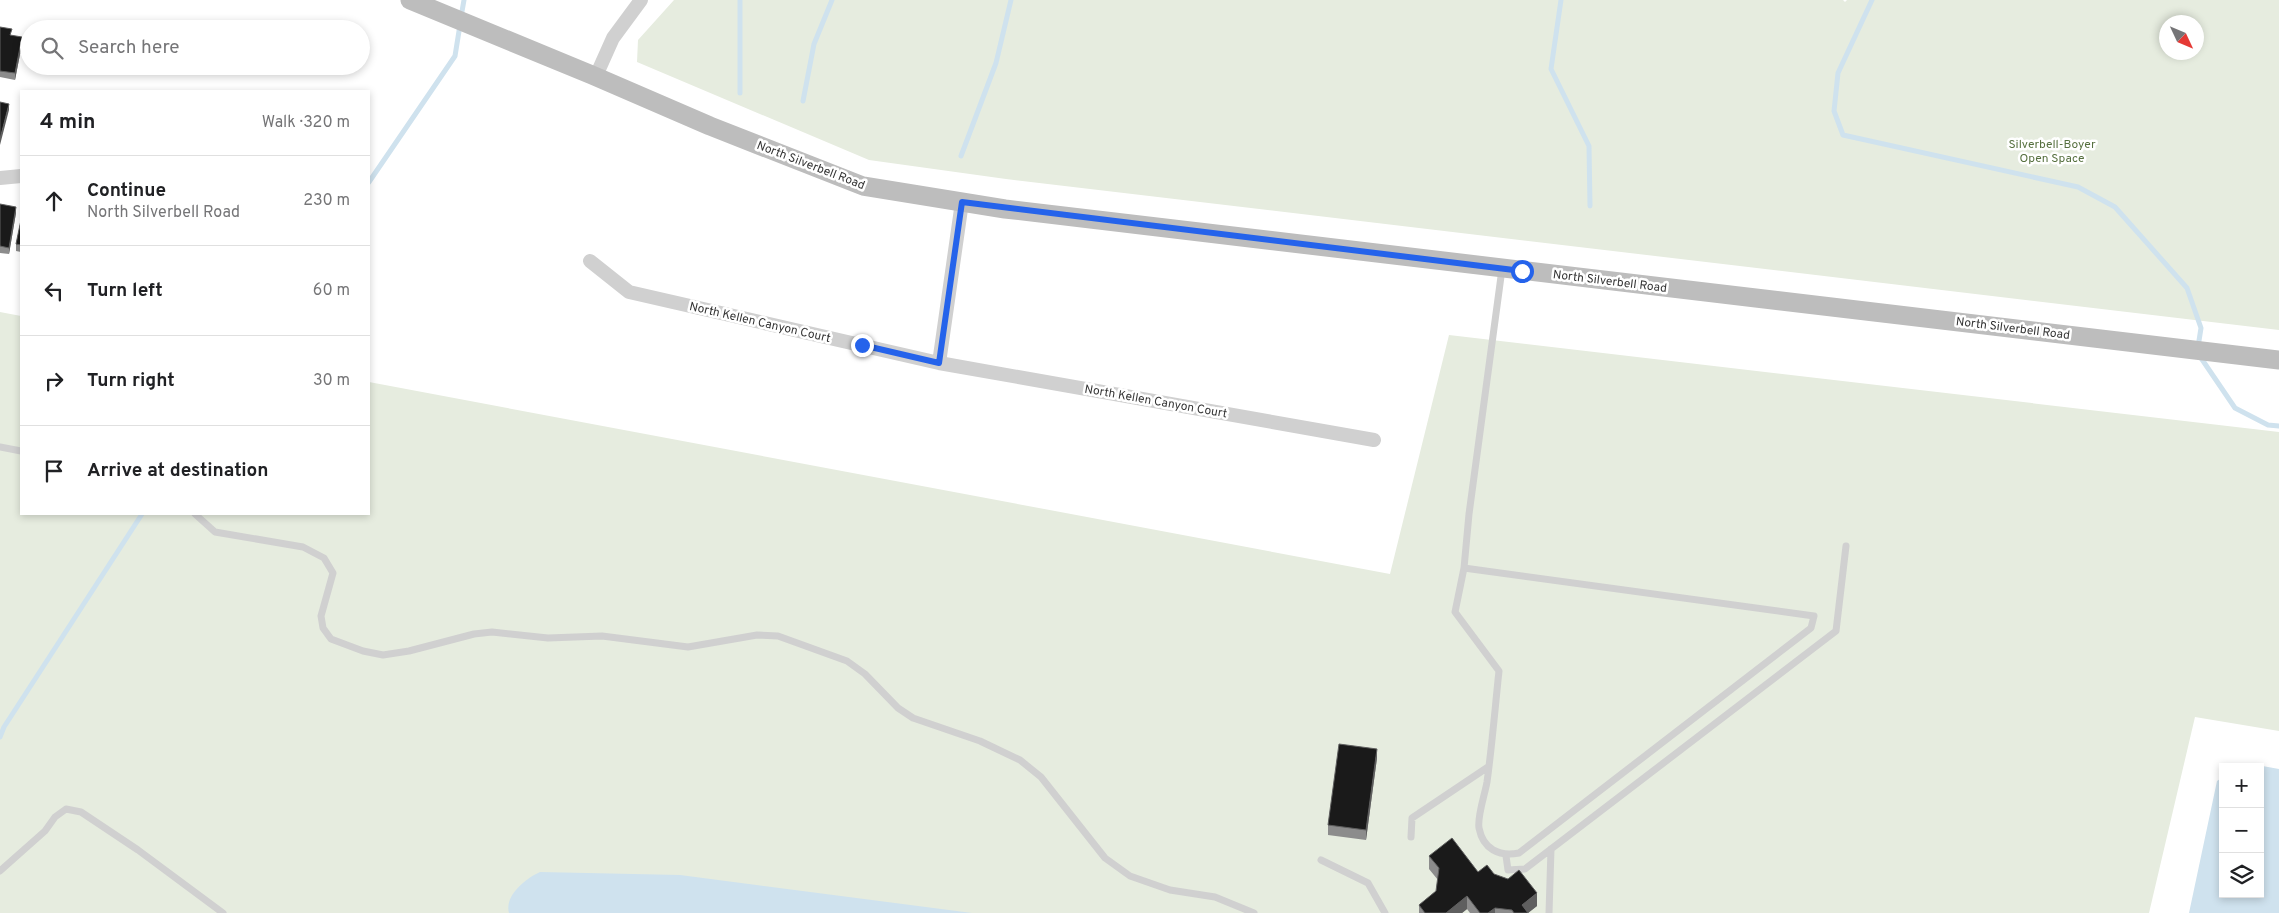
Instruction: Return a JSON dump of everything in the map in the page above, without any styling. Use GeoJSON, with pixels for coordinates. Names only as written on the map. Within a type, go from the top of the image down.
{"type":"FeatureCollection","features":[{"type":"Feature","properties":{"kind":"main road","name":"North Silverbell Road"},"geometry":{"type":"LineString","coordinates":[[410,0],[438,8],[710,126],[863,186],[962,202],[1502,269],[1962,321],[2279,360]]}},
{"type":"Feature","properties":{"kind":"street"},"geometry":{"type":"LineString","coordinates":[[596,76],[613,38],[641,0]]}},
{"type":"Feature","properties":{"kind":"street"},"geometry":{"type":"LineString","coordinates":[[0,178],[20,176]]}},
{"type":"Feature","properties":{"kind":"street"},"geometry":{"type":"LineString","coordinates":[[939,363],[962,202]]}},
{"type":"Feature","properties":{"kind":"street","name":"North Kellen Canyon Court"},"geometry":{"type":"LineString","coordinates":[[590,261],[629,292],[939,363],[1374,440]]}},
{"type":"Feature","properties":{"kind":"lane"},"geometry":{"type":"LineString","coordinates":[[1464,568],[1814,616],[1811,628],[1519,853],[1506,856],[1494,852],[1486,843],[1479,827],[1499,671],[1455,612],[1464,568],[1468,514],[1502,269]]}},
{"type":"Feature","properties":{"kind":"lane"},"geometry":{"type":"LineString","coordinates":[[0,447],[20,451]]}},
{"type":"Feature","properties":{"kind":"lane"},"geometry":{"type":"LineString","coordinates":[[196,515],[215,532],[303,547],[324,558],[334,572],[321,616],[322,628],[331,639],[363,651],[383,655],[409,651],[474,634],[492,632],[548,638],[602,636],[668,646],[688,647],[757,635],[778,636],[847,661],[865,674],[898,708],[913,718],[980,741],[1020,760],[1041,777],[1105,858],[1130,876],[1170,890],[1215,897],[1254,913]]}},
{"type":"Feature","properties":{"kind":"lane"},"geometry":{"type":"LineString","coordinates":[[1506,856],[1508,870],[1525,868],[1836,631],[1846,546]]}},
{"type":"Feature","properties":{"kind":"lane"},"geometry":{"type":"LineString","coordinates":[[1411,837],[1412,818],[1488,767]]}},
{"type":"Feature","properties":{"kind":"lane"},"geometry":{"type":"LineString","coordinates":[[0,871],[44,830],[55,817],[66,809],[81,812],[138,850],[223,913]]}},
{"type":"Feature","properties":{"kind":"lane"},"geometry":{"type":"LineString","coordinates":[[1550,913],[1551,849]]}},
{"type":"Feature","properties":{"kind":"lane"},"geometry":{"type":"LineString","coordinates":[[1321,860],[1368,883],[1382,912]]}},
{"type":"Feature","properties":{"kind":"green space","name":"Silverbell-Boyer Open Space"},"geometry":{"type":"Polygon","coordinates":[[[674,0],[1843,0],[1845,2],[1847,0],[2279,0],[2279,330],[1006,179],[869,160],[637,62],[638,40],[674,0]]]}},
{"type":"Feature","properties":{"kind":"green space"},"geometry":{"type":"Polygon","coordinates":[[[0,312],[20,316],[20,515],[370,515],[370,382],[1390,574],[1449,335],[2279,432],[2279,731],[2195,717],[2149,913],[0,913],[0,312]]]}},
{"type":"Feature","properties":{"kind":"water"},"geometry":{"type":"Polygon","coordinates":[[[2264,766],[2279,769],[2279,913],[2189,913],[2217,781],[2219,780],[2219,898],[2264,898],[2264,766]]]}},
{"type":"Feature","properties":{"kind":"water"},"geometry":{"type":"Polygon","coordinates":[[[540,872],[680,875],[972,913],[509,913],[510,900],[517,888],[540,872]]]}},
{"type":"Feature","properties":{"kind":"building"},"geometry":{"type":"Polygon","coordinates":[[[0,27],[12,29],[10,35],[20,37],[20,47],[15,73],[0,71],[0,27]]]}},
{"type":"Feature","properties":{"kind":"building"},"geometry":{"type":"Polygon","coordinates":[[[0,102],[9,104],[0,139],[0,102]]]}},
{"type":"Feature","properties":{"kind":"building"},"geometry":{"type":"Polygon","coordinates":[[[0,204],[16,207],[9,248],[0,246],[0,204]]]}},
{"type":"Feature","properties":{"kind":"building"},"geometry":{"type":"Polygon","coordinates":[[[20,225],[20,245],[16,244],[20,225]]]}},
{"type":"Feature","properties":{"kind":"building"},"geometry":{"type":"Polygon","coordinates":[[[1339,744],[1377,749],[1366,830],[1328,825],[1339,744]]]}},
{"type":"Feature","properties":{"kind":"building"},"geometry":{"type":"Polygon","coordinates":[[[1452,838],[1478,872],[1487,865],[1494,874],[1508,879],[1519,870],[1537,893],[1522,905],[1528,913],[1514,913],[1512,910],[1495,908],[1488,913],[1480,913],[1467,896],[1446,913],[1425,913],[1419,905],[1436,891],[1439,868],[1429,856],[1452,838]]]}},
{"type":"Feature","properties":{"kind":"waterway"},"geometry":{"type":"LineString","coordinates":[[461,17],[464,0]]}},
{"type":"Feature","properties":{"kind":"waterway"},"geometry":{"type":"LineString","coordinates":[[740,0],[740,93]]}},
{"type":"Feature","properties":{"kind":"waterway"},"geometry":{"type":"LineString","coordinates":[[803,101],[814,44],[832,0]]}},
{"type":"Feature","properties":{"kind":"waterway"},"geometry":{"type":"LineString","coordinates":[[961,156],[996,63],[1011,0]]}},
{"type":"Feature","properties":{"kind":"waterway"},"geometry":{"type":"LineString","coordinates":[[1561,0],[1551,69],[1589,146],[1590,206]]}},
{"type":"Feature","properties":{"kind":"waterway"},"geometry":{"type":"LineString","coordinates":[[1872,0],[1838,73],[1834,111],[1843,135],[2078,187],[2115,207],[2187,288],[2201,328],[2198,347]]}},
{"type":"Feature","properties":{"kind":"waterway"},"geometry":{"type":"LineString","coordinates":[[370,181],[455,56],[460,25]]}},
{"type":"Feature","properties":{"kind":"waterway"},"geometry":{"type":"LineString","coordinates":[[2199,355],[2235,408],[2268,425],[2279,426]]}},
{"type":"Feature","properties":{"kind":"waterway"},"geometry":{"type":"LineString","coordinates":[[0,737],[4,727],[141,515]]}},
{"type":"Feature","properties":{"kind":"route"},"geometry":{"type":"LineString","coordinates":[[862,345],[939,363],[962,202],[1522,271]]}}]}
